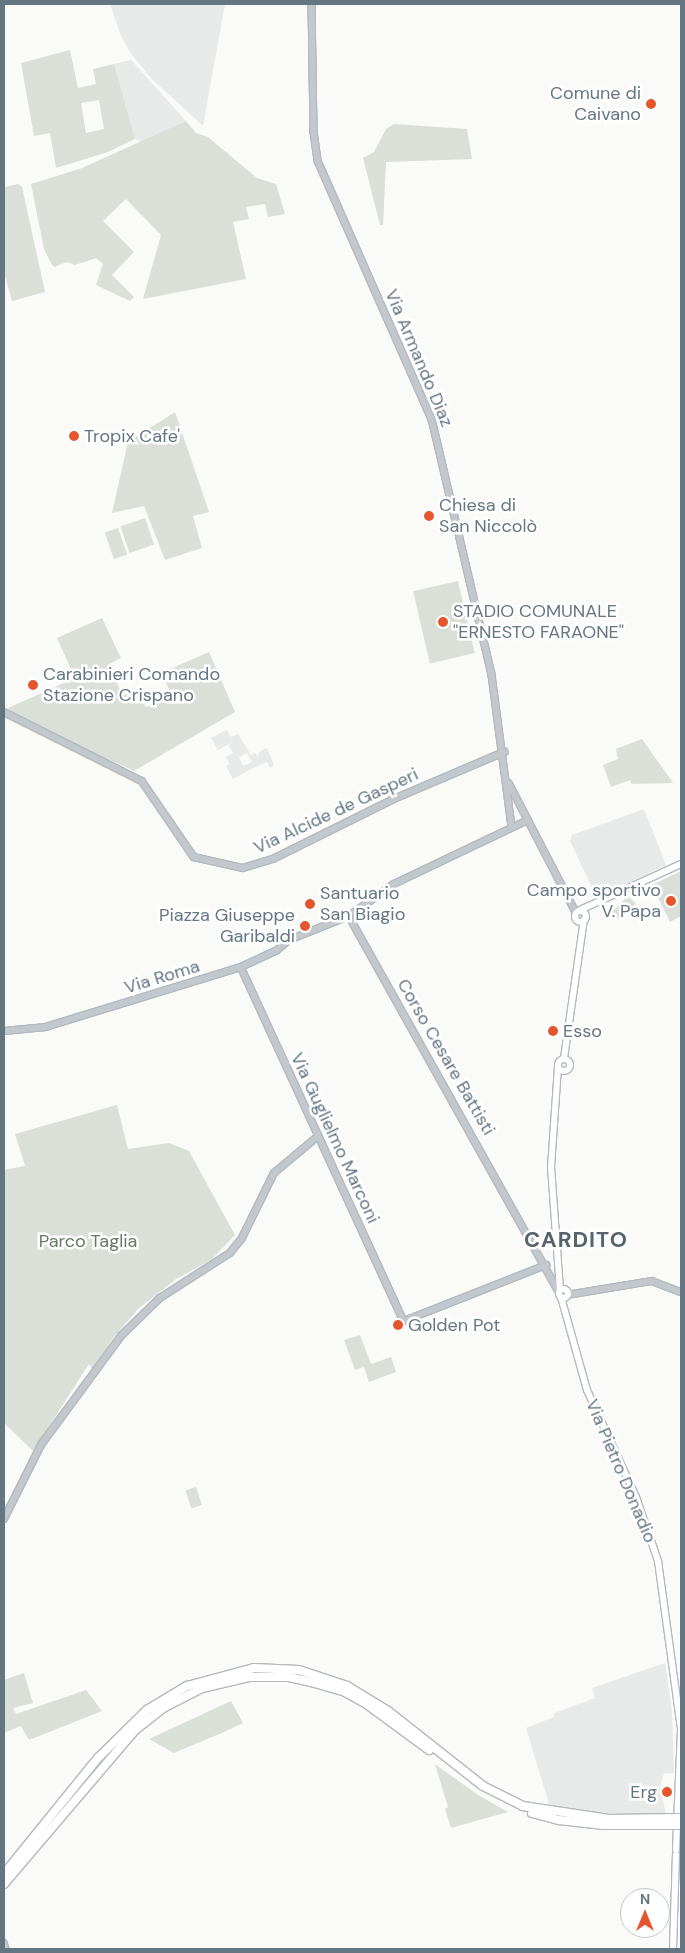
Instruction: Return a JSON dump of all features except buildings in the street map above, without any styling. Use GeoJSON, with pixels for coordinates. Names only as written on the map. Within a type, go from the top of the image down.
{"type":"FeatureCollection","features":[{"type":"Feature","properties":{"kind":"highway"},"geometry":{"type":"LineString","coordinates":[[4,1874],[98,1758],[147,1710],[194,1684],[254,1668],[299,1670],[347,1686],[388,1710],[483,1786],[523,1806],[609,1819],[681,1818]]}},
{"type":"Feature","properties":{"kind":"highway"},"geometry":{"type":"LineString","coordinates":[[4,1884],[101,1766],[149,1718],[202,1688],[249,1677],[289,1677],[344,1692],[392,1721],[482,1789],[526,1811],[559,1820],[604,1825],[679,1826]]}},
{"type":"Feature","properties":{"kind":"main road"},"geometry":{"type":"LineString","coordinates":[[562,1069],[570,1065],[564,1058],[581,928],[580,915],[589,907],[681,864]]}},
{"type":"Feature","properties":{"kind":"main road","name":"Via Pietro Donadio"},"geometry":{"type":"LineString","coordinates":[[564,1058],[558,1062],[562,1069],[559,1082],[552,1167],[560,1282],[586,1390],[636,1497],[658,1561],[681,1730],[674,1949]]}},
{"type":"Feature","properties":{"kind":"main road"},"geometry":{"type":"LineString","coordinates":[[679,1826],[681,1834]]}},
{"type":"Feature","properties":{"kind":"main road"},"geometry":{"type":"LineString","coordinates":[[681,1844],[676,1852],[681,1861]]}},
{"type":"Feature","properties":{"kind":"main road"},"geometry":{"type":"LineString","coordinates":[[675,1881],[681,1872]]}},
{"type":"Feature","properties":{"kind":"street","name":"Via Armando Diaz"},"geometry":{"type":"LineString","coordinates":[[312,4],[314,132],[318,161],[432,419],[492,675],[508,781],[512,827]]}},
{"type":"Feature","properties":{"kind":"street","name":"Via Alcide de Gasperi"},"geometry":{"type":"LineString","coordinates":[[4,712],[129,772],[142,781],[156,797],[194,857],[243,868],[273,859],[394,798],[504,752]]}},
{"type":"Feature","properties":{"kind":"street"},"geometry":{"type":"LineString","coordinates":[[508,781],[580,915]]}},
{"type":"Feature","properties":{"kind":"street"},"geometry":{"type":"LineString","coordinates":[[510,802],[513,798],[518,801]]}},
{"type":"Feature","properties":{"kind":"street","name":"Via Roma"},"geometry":{"type":"LineString","coordinates":[[4,1032],[56,1024],[241,968],[276,951],[289,940],[349,916],[394,884],[528,820]]}},
{"type":"Feature","properties":{"kind":"street","name":"Corso Cesare Battisti"},"geometry":{"type":"LineString","coordinates":[[349,916],[564,1294]]}},
{"type":"Feature","properties":{"kind":"street","name":"Via Guglielmo Marconi"},"geometry":{"type":"LineString","coordinates":[[241,968],[317,1137],[404,1321],[546,1265]]}},
{"type":"Feature","properties":{"kind":"street"},"geometry":{"type":"LineString","coordinates":[[4,1519],[41,1445],[121,1336],[160,1298],[230,1253],[242,1238],[274,1173],[317,1137]]}},
{"type":"Feature","properties":{"kind":"street"},"geometry":{"type":"LineString","coordinates":[[564,1294],[652,1281],[681,1292]]}},
{"type":"Feature","properties":{"kind":"street"},"geometry":{"type":"LineString","coordinates":[[4,1944],[6,1949]]}},
{"type":"Feature","properties":{"kind":"shaded area"},"geometry":{"type":"Polygon","coordinates":[[[110,4],[225,4],[203,126],[150,77],[130,52],[121,36],[110,4]]]}},
{"type":"Feature","properties":{"kind":"shaded area"},"geometry":{"type":"Polygon","coordinates":[[[131,60],[186,121],[143,142],[135,139],[114,64],[131,60]]]}},
{"type":"Feature","properties":{"kind":"shaded area"},"geometry":{"type":"Polygon","coordinates":[[[226,730],[231,737],[238,734],[251,755],[255,753],[258,757],[259,752],[267,748],[274,765],[270,768],[267,762],[233,779],[226,766],[230,764],[226,757],[233,753],[229,745],[233,742],[218,750],[211,738],[226,730]],[[247,753],[239,757],[243,766],[252,762],[247,753]]]}},
{"type":"Feature","properties":{"kind":"shaded area"},"geometry":{"type":"Polygon","coordinates":[[[644,809],[666,865],[597,898],[570,841],[572,835],[644,809]]]}},
{"type":"Feature","properties":{"kind":"shaded area"},"geometry":{"type":"Polygon","coordinates":[[[665,1663],[672,1710],[674,1773],[664,1773],[660,1787],[666,1814],[610,1814],[550,1807],[526,1728],[554,1717],[554,1713],[595,1698],[592,1688],[665,1663]]]}},
{"type":"Feature","properties":{"kind":"green space"},"geometry":{"type":"Polygon","coordinates":[[[70,50],[78,88],[96,84],[93,69],[114,64],[135,139],[108,152],[56,168],[50,133],[34,136],[21,63],[70,50]],[[99,100],[81,103],[86,133],[104,129],[99,100]]]}},
{"type":"Feature","properties":{"kind":"green space"},"geometry":{"type":"Polygon","coordinates":[[[186,121],[196,133],[208,137],[257,178],[276,184],[285,214],[268,217],[265,204],[246,207],[249,219],[233,222],[246,279],[143,299],[161,235],[126,199],[103,221],[134,252],[112,275],[134,297],[130,301],[96,285],[103,264],[96,258],[75,265],[67,262],[54,267],[44,249],[31,184],[82,168],[186,121]]]}},
{"type":"Feature","properties":{"kind":"green space"},"geometry":{"type":"Polygon","coordinates":[[[394,124],[467,129],[472,159],[386,162],[383,225],[380,225],[363,158],[374,152],[386,129],[394,124]]]}},
{"type":"Feature","properties":{"kind":"green space"},"geometry":{"type":"Polygon","coordinates":[[[18,184],[22,187],[45,292],[12,301],[4,272],[4,187],[18,184]]]}},
{"type":"Feature","properties":{"kind":"green space"},"geometry":{"type":"Polygon","coordinates":[[[175,412],[209,512],[193,516],[202,548],[165,560],[144,506],[112,513],[128,442],[175,412]]]}},
{"type":"Feature","properties":{"kind":"green space"},"geometry":{"type":"Polygon","coordinates":[[[145,518],[154,544],[130,553],[120,526],[145,518]]]}},
{"type":"Feature","properties":{"kind":"green space"},"geometry":{"type":"Polygon","coordinates":[[[118,528],[127,554],[114,559],[105,533],[118,528]]]}},
{"type":"Feature","properties":{"kind":"green space","name":"STADIO COMUNALE \"ERNESTO FARAONE\""},"geometry":{"type":"Polygon","coordinates":[[[458,581],[475,653],[430,663],[413,591],[458,581]]]}},
{"type":"Feature","properties":{"kind":"green space"},"geometry":{"type":"Polygon","coordinates":[[[102,618],[121,658],[109,664],[122,695],[136,693],[146,707],[164,701],[169,697],[170,691],[161,673],[209,652],[235,712],[134,771],[29,724],[10,711],[8,708],[75,678],[57,638],[102,618]]]}},
{"type":"Feature","properties":{"kind":"green space"},"geometry":{"type":"Polygon","coordinates":[[[642,739],[673,783],[632,784],[630,780],[611,787],[603,765],[618,759],[616,749],[642,739]]]}},
{"type":"Feature","properties":{"kind":"green space","name":"Campo sportivo V. Papa"},"geometry":{"type":"Polygon","coordinates":[[[681,871],[681,916],[670,922],[652,885],[681,871]]]}},
{"type":"Feature","properties":{"kind":"green space"},"geometry":{"type":"Polygon","coordinates":[[[628,896],[636,904],[620,920],[612,912],[628,896]]]}},
{"type":"Feature","properties":{"kind":"green space","name":"Parco Taglia"},"geometry":{"type":"Polygon","coordinates":[[[117,1105],[128,1149],[169,1143],[189,1151],[235,1235],[211,1260],[176,1279],[138,1309],[113,1338],[93,1370],[89,1364],[33,1451],[4,1423],[4,1170],[25,1166],[15,1134],[117,1105]]]}},
{"type":"Feature","properties":{"kind":"green space"},"geometry":{"type":"Polygon","coordinates":[[[360,1335],[371,1364],[391,1357],[396,1372],[369,1382],[364,1367],[355,1370],[344,1340],[360,1335]]]}},
{"type":"Feature","properties":{"kind":"green space"},"geometry":{"type":"Polygon","coordinates":[[[196,1487],[202,1505],[191,1508],[186,1490],[196,1487]]]}},
{"type":"Feature","properties":{"kind":"green space"},"geometry":{"type":"Polygon","coordinates":[[[24,1673],[33,1703],[13,1708],[16,1714],[86,1690],[102,1711],[29,1740],[21,1726],[4,1733],[4,1680],[24,1673]]]}},
{"type":"Feature","properties":{"kind":"green space"},"geometry":{"type":"Polygon","coordinates":[[[231,1701],[243,1723],[224,1732],[174,1753],[149,1739],[231,1701]]]}},
{"type":"Feature","properties":{"kind":"green space"},"geometry":{"type":"Polygon","coordinates":[[[435,1764],[478,1795],[508,1812],[451,1828],[445,1809],[448,1807],[435,1764]]]}},
{"type":"Feature","properties":{"kind":"place","name":"Comune di Caivano"},"geometry":{"type":"Point","coordinates":[651,104]}},
{"type":"Feature","properties":{"kind":"place","name":"Tropix Cafe'"},"geometry":{"type":"Point","coordinates":[74,436]}},
{"type":"Feature","properties":{"kind":"place","name":"Chiesa di San Niccolò"},"geometry":{"type":"Point","coordinates":[429,516]}},
{"type":"Feature","properties":{"kind":"place","name":"STADIO COMUNALE \"ERNESTO FARAONE\""},"geometry":{"type":"Point","coordinates":[443,622]}},
{"type":"Feature","properties":{"kind":"place","name":"Carabinieri Comando Stazione Crispano"},"geometry":{"type":"Point","coordinates":[33,685]}},
{"type":"Feature","properties":{"kind":"place","name":"Campo sportivo V. Papa"},"geometry":{"type":"Point","coordinates":[671,901]}},
{"type":"Feature","properties":{"kind":"place","name":"Santuario San Biagio"},"geometry":{"type":"Point","coordinates":[310,904]}},
{"type":"Feature","properties":{"kind":"place","name":"Piazza Giuseppe Garibaldi"},"geometry":{"type":"Point","coordinates":[305,926]}},
{"type":"Feature","properties":{"kind":"place","name":"Esso"},"geometry":{"type":"Point","coordinates":[553,1031]}},
{"type":"Feature","properties":{"kind":"place","name":"Golden Pot"},"geometry":{"type":"Point","coordinates":[398,1325]}},
{"type":"Feature","properties":{"kind":"place","name":"Erg"},"geometry":{"type":"Point","coordinates":[667,1792]}},
{"type":"Feature","properties":{"kind":"district","name":"CARDITO"},"geometry":{"type":"Point","coordinates":[576,1240]}}]}
